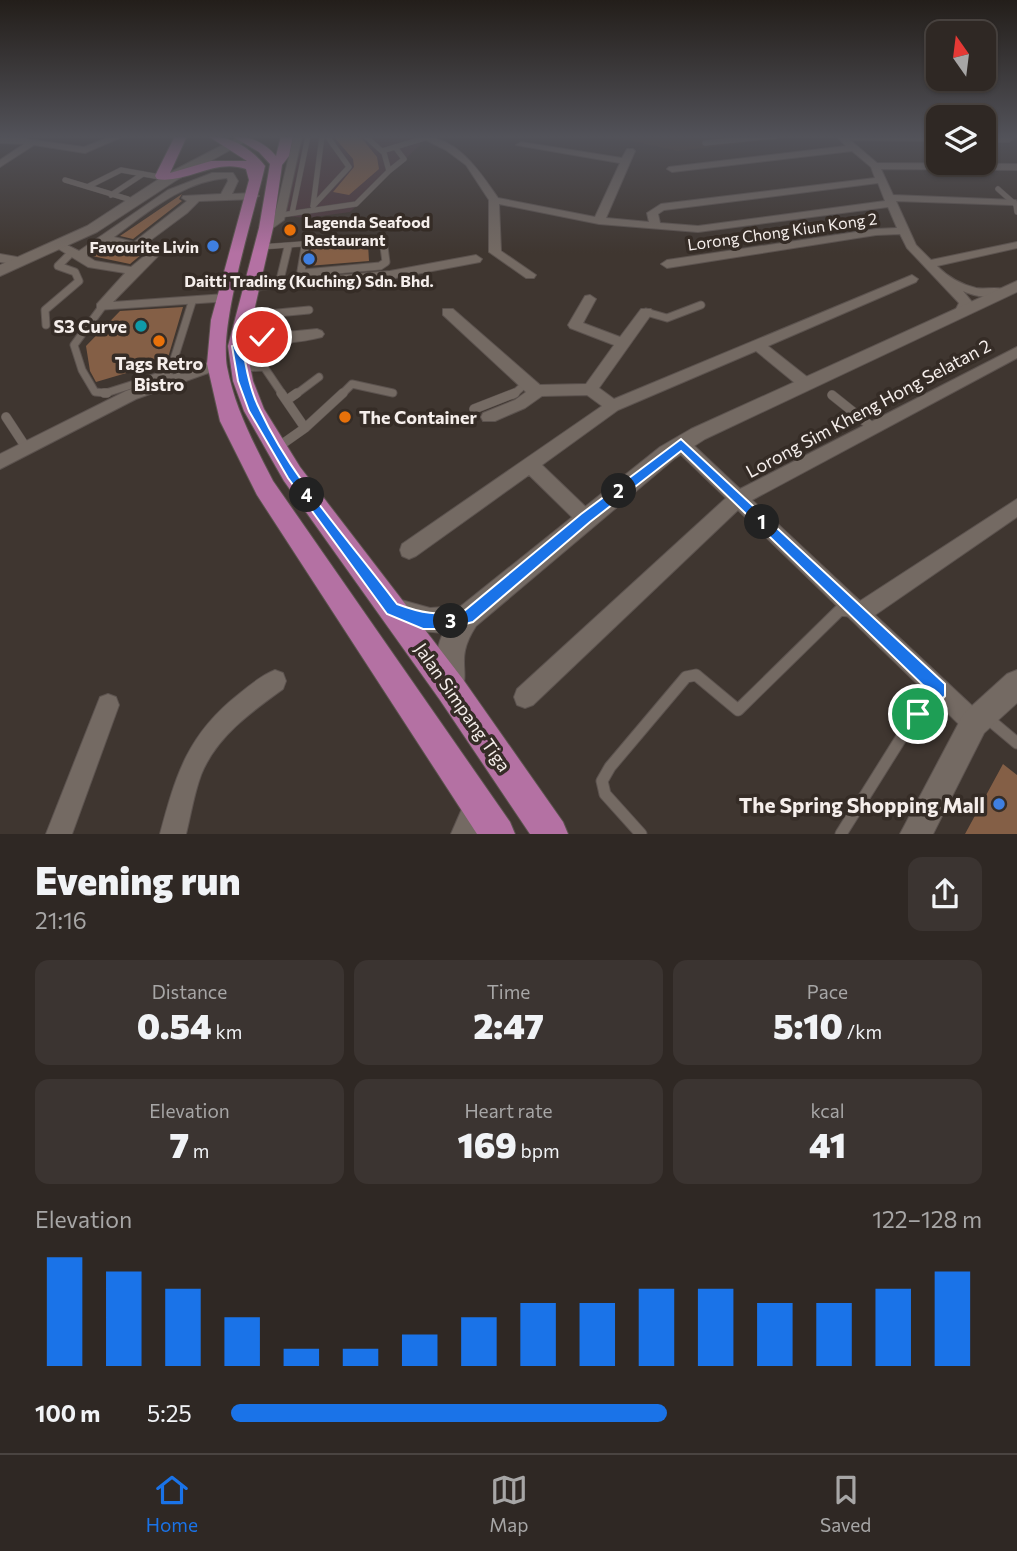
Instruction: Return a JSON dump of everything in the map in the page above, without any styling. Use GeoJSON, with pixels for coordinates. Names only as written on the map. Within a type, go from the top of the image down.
{"type":"FeatureCollection","features":[{"type":"Feature","properties":{"kind":"main road"},"geometry":{"type":"LineString","coordinates":[[4,261],[97,219],[168,175]]}},
{"type":"Feature","properties":{"kind":"main road"},"geometry":{"type":"LineString","coordinates":[[0,271],[70,252],[164,177],[172,175]]}},
{"type":"Feature","properties":{"kind":"main road"},"geometry":{"type":"LineString","coordinates":[[256,175],[273,212]]}},
{"type":"Feature","properties":{"kind":"main road","name":"Jalan Simpang Tiga"},"geometry":{"type":"LineString","coordinates":[[262,175],[273,212],[225,298],[217,364],[231,421],[265,488],[471,819],[498,834]]}},
{"type":"Feature","properties":{"kind":"main road","name":"Jalan Simpang Tiga"},"geometry":{"type":"LineString","coordinates":[[275,175],[273,212],[242,316],[239,357],[254,411],[292,474],[452,689],[551,834]]}},
{"type":"Feature","properties":{"kind":"street"},"geometry":{"type":"LineString","coordinates":[[70,252],[107,239],[169,194],[198,178],[230,175],[233,181],[225,197]]}},
{"type":"Feature","properties":{"kind":"street"},"geometry":{"type":"LineString","coordinates":[[169,194],[195,199],[225,197],[273,212],[285,175]]}},
{"type":"Feature","properties":{"kind":"street"},"geometry":{"type":"LineString","coordinates":[[477,175],[494,200],[495,252],[530,275]]}},
{"type":"Feature","properties":{"kind":"street"},"geometry":{"type":"LineString","coordinates":[[599,221],[619,175]]}},
{"type":"Feature","properties":{"kind":"street"},"geometry":{"type":"LineString","coordinates":[[878,175],[902,232],[928,264],[962,295],[966,302],[962,311]]}},
{"type":"Feature","properties":{"kind":"street"},"geometry":{"type":"LineString","coordinates":[[656,226],[652,213],[661,207],[880,180]]}},
{"type":"Feature","properties":{"kind":"street"},"geometry":{"type":"LineString","coordinates":[[133,246],[183,211],[195,199]]}},
{"type":"Feature","properties":{"kind":"street"},"geometry":{"type":"LineString","coordinates":[[494,200],[599,221],[698,229],[891,201],[1015,207]]}},
{"type":"Feature","properties":{"kind":"street","name":"Lorong Chong Kiun Kong 2"},"geometry":{"type":"LineString","coordinates":[[667,264],[876,232],[902,232]]}},
{"type":"Feature","properties":{"kind":"street"},"geometry":{"type":"LineString","coordinates":[[102,307],[134,271],[157,251],[107,239]]}},
{"type":"Feature","properties":{"kind":"street"},"geometry":{"type":"LineString","coordinates":[[928,264],[1017,244]]}},
{"type":"Feature","properties":{"kind":"street"},"geometry":{"type":"LineString","coordinates":[[70,252],[92,264],[134,271]]}},
{"type":"Feature","properties":{"kind":"street"},"geometry":{"type":"LineString","coordinates":[[250,287],[403,274],[476,259]]}},
{"type":"Feature","properties":{"kind":"street"},"geometry":{"type":"LineString","coordinates":[[941,276],[975,292],[1010,289]]}},
{"type":"Feature","properties":{"kind":"street"},"geometry":{"type":"LineString","coordinates":[[409,550],[613,407],[912,279]]}},
{"type":"Feature","properties":{"kind":"street"},"geometry":{"type":"LineString","coordinates":[[452,689],[447,664],[450,642],[467,617],[585,518],[681,444],[1010,289]]}},
{"type":"Feature","properties":{"kind":"street"},"geometry":{"type":"LineString","coordinates":[[102,307],[225,298]]}},
{"type":"Feature","properties":{"kind":"street"},"geometry":{"type":"LineString","coordinates":[[590,299],[573,322],[575,325],[625,344]]}},
{"type":"Feature","properties":{"kind":"street"},"geometry":{"type":"LineString","coordinates":[[449,312],[532,388],[590,390],[613,407]]}},
{"type":"Feature","properties":{"kind":"street"},"geometry":{"type":"LineString","coordinates":[[590,390],[646,312]]}},
{"type":"Feature","properties":{"kind":"street"},"geometry":{"type":"LineString","coordinates":[[239,357],[262,337],[300,339],[317,334]]}},
{"type":"Feature","properties":{"kind":"street"},"geometry":{"type":"LineString","coordinates":[[758,345],[806,384]]}},
{"type":"Feature","properties":{"kind":"street","name":"Lorong Sim Kheng Hong Selatan 2"},"geometry":{"type":"LineString","coordinates":[[525,697],[738,499],[872,426],[1017,352]]}},
{"type":"Feature","properties":{"kind":"street"},"geometry":{"type":"LineString","coordinates":[[0,462],[169,377],[217,364]]}},
{"type":"Feature","properties":{"kind":"street"},"geometry":{"type":"LineString","coordinates":[[489,417],[520,404],[532,388]]}},
{"type":"Feature","properties":{"kind":"street"},"geometry":{"type":"LineString","coordinates":[[681,444],[940,690],[979,719]]}},
{"type":"Feature","properties":{"kind":"street"},"geometry":{"type":"LineString","coordinates":[[530,465],[585,518]]}},
{"type":"Feature","properties":{"kind":"street"},"geometry":{"type":"LineString","coordinates":[[859,614],[1017,507]]}},
{"type":"Feature","properties":{"kind":"street"},"geometry":{"type":"LineString","coordinates":[[392,609],[423,621],[446,622],[467,617]]}},
{"type":"Feature","properties":{"kind":"street"},"geometry":{"type":"LineString","coordinates":[[173,834],[192,766],[211,735],[233,712],[275,681]]}},
{"type":"Feature","properties":{"kind":"street"},"geometry":{"type":"LineString","coordinates":[[916,834],[979,719],[1017,684]]}},
{"type":"Feature","properties":{"kind":"street"},"geometry":{"type":"LineString","coordinates":[[59,834],[108,705]]}},
{"type":"Feature","properties":{"kind":"lane"},"geometry":{"type":"LineString","coordinates":[[65,180],[89,186],[109,175]]}},
{"type":"Feature","properties":{"kind":"lane"},"geometry":{"type":"LineString","coordinates":[[111,195],[142,175]]}},
{"type":"Feature","properties":{"kind":"lane"},"geometry":{"type":"LineString","coordinates":[[149,175],[164,177]]}},
{"type":"Feature","properties":{"kind":"lane"},"geometry":{"type":"LineString","coordinates":[[279,284],[288,246],[273,212],[290,175]]}},
{"type":"Feature","properties":{"kind":"lane"},"geometry":{"type":"LineString","coordinates":[[313,206],[318,175]]}},
{"type":"Feature","properties":{"kind":"lane"},"geometry":{"type":"LineString","coordinates":[[304,212],[342,175]]}},
{"type":"Feature","properties":{"kind":"lane"},"geometry":{"type":"LineString","coordinates":[[273,212],[304,212],[356,204],[385,175]]}},
{"type":"Feature","properties":{"kind":"lane"},"geometry":{"type":"LineString","coordinates":[[89,186],[87,189],[128,199]]}},
{"type":"Feature","properties":{"kind":"lane"},"geometry":{"type":"LineString","coordinates":[[998,189],[1015,207]]}},
{"type":"Feature","properties":{"kind":"lane"},"geometry":{"type":"LineString","coordinates":[[288,246],[304,244],[383,238],[386,262],[380,266],[304,273],[301,271],[304,244]]}},
{"type":"Feature","properties":{"kind":"lane"},"geometry":{"type":"LineString","coordinates":[[47,325],[46,310],[79,281],[75,272],[58,266],[70,252]]}},
{"type":"Feature","properties":{"kind":"lane"},"geometry":{"type":"LineString","coordinates":[[102,307],[74,345],[82,370],[95,392],[106,393],[169,377],[192,302]]}},
{"type":"Feature","properties":{"kind":"lane"},"geometry":{"type":"LineString","coordinates":[[646,312],[667,318],[701,305]]}},
{"type":"Feature","properties":{"kind":"lane"},"geometry":{"type":"LineString","coordinates":[[242,316],[309,310]]}},
{"type":"Feature","properties":{"kind":"lane"},"geometry":{"type":"LineString","coordinates":[[239,357],[264,367],[305,428]]}},
{"type":"Feature","properties":{"kind":"lane"},"geometry":{"type":"LineString","coordinates":[[287,400],[319,377]]}},
{"type":"Feature","properties":{"kind":"lane"},"geometry":{"type":"LineString","coordinates":[[276,448],[305,428],[352,384],[393,393]]}},
{"type":"Feature","properties":{"kind":"lane"},"geometry":{"type":"LineString","coordinates":[[474,409],[532,388]]}},
{"type":"Feature","properties":{"kind":"lane"},"geometry":{"type":"LineString","coordinates":[[832,395],[872,426]]}},
{"type":"Feature","properties":{"kind":"lane"},"geometry":{"type":"LineString","coordinates":[[6,416],[27,449]]}},
{"type":"Feature","properties":{"kind":"lane"},"geometry":{"type":"LineString","coordinates":[[641,834],[606,794],[603,781],[610,767],[686,677],[696,675],[738,710],[840,610],[859,614]]}},
{"type":"Feature","properties":{"kind":"lane"},"geometry":{"type":"LineString","coordinates":[[841,834],[913,719],[940,690]]}},
{"type":"Feature","properties":{"kind":"lane"},"geometry":{"type":"LineString","coordinates":[[979,719],[1017,743]]}},
{"type":"Feature","properties":{"kind":"shaded area"},"geometry":{"type":"Polygon","coordinates":[[[292,175],[389,175],[350,212],[307,218],[284,216],[292,175]]]}},
{"type":"Feature","properties":{"kind":"building"},"geometry":{"type":"Polygon","coordinates":[[[347,175],[372,175],[349,195],[333,192],[347,175]]]}},
{"type":"Feature","properties":{"kind":"building"},"geometry":{"type":"Polygon","coordinates":[[[182,194],[179,199],[182,201],[133,239],[120,236],[182,194]]]}},
{"type":"Feature","properties":{"kind":"building"},"geometry":{"type":"Polygon","coordinates":[[[368,244],[369,261],[308,266],[311,249],[368,244]]]}},
{"type":"Feature","properties":{"kind":"building"},"geometry":{"type":"Polygon","coordinates":[[[107,246],[142,254],[130,264],[92,256],[107,246]]]}},
{"type":"Feature","properties":{"kind":"building","name":"S3 Curve"},"geometry":{"type":"Polygon","coordinates":[[[183,307],[167,361],[96,382],[90,371],[86,346],[120,311],[183,307]]]}},
{"type":"Feature","properties":{"kind":"building","name":"The Spring Shopping Mall"},"geometry":{"type":"Polygon","coordinates":[[[1003,764],[1017,775],[1017,834],[965,834],[1003,764]]]}},
{"type":"Feature","properties":{"kind":"place","name":"Lagenda Seafood Restaurant"},"geometry":{"type":"Point","coordinates":[290,230]}},
{"type":"Feature","properties":{"kind":"place","name":"Favourite Livin"},"geometry":{"type":"Point","coordinates":[213,246]}},
{"type":"Feature","properties":{"kind":"place","name":"Daitti Trading (Kuching) Sdn. Bhd."},"geometry":{"type":"Point","coordinates":[309,259]}},
{"type":"Feature","properties":{"kind":"place","name":"S3 Curve"},"geometry":{"type":"Point","coordinates":[141,326]}},
{"type":"Feature","properties":{"kind":"place","name":"Tags Retro Bistro"},"geometry":{"type":"Point","coordinates":[159,341]}},
{"type":"Feature","properties":{"kind":"place","name":"The Container"},"geometry":{"type":"Point","coordinates":[345,417]}},
{"type":"Feature","properties":{"kind":"place","name":"The Spring Shopping Mall"},"geometry":{"type":"Point","coordinates":[999,804]}},
{"type":"Feature","properties":{"kind":"route"},"geometry":{"type":"LineString","coordinates":[[262,337],[253,338],[237,346],[243,381],[254,411],[292,474],[392,609],[423,621],[446,622],[467,617],[585,518],[681,444],[940,690],[918,714]]}}]}
